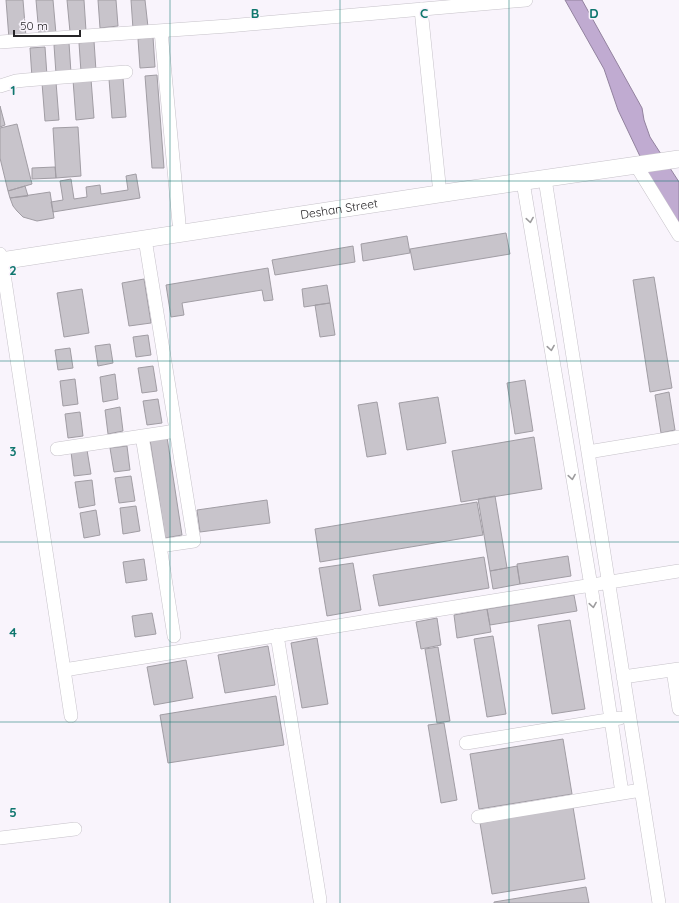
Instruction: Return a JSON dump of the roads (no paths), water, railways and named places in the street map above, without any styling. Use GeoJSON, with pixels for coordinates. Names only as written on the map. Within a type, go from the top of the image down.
{"type":"FeatureCollection","features":[{"type":"Feature","properties":{"kind":"main road","name":"Deshan Street"},"geometry":{"type":"LineString","coordinates":[[0,257],[179,223],[679,148]]}},
{"type":"Feature","properties":{"kind":"main road","name":"Deshan Street"},"geometry":{"type":"LineString","coordinates":[[0,257],[145,239],[544,178],[679,159]]}},
{"type":"Feature","properties":{"kind":"street"},"geometry":{"type":"LineString","coordinates":[[0,42],[235,26],[526,0]]}},
{"type":"Feature","properties":{"kind":"street"},"geometry":{"type":"LineString","coordinates":[[421,9],[439,184]]}},
{"type":"Feature","properties":{"kind":"street"},"geometry":{"type":"LineString","coordinates":[[161,31],[179,223]]}},
{"type":"Feature","properties":{"kind":"street"},"geometry":{"type":"LineString","coordinates":[[0,86],[16,81],[126,72]]}},
{"type":"Feature","properties":{"kind":"street"},"geometry":{"type":"LineString","coordinates":[[636,165],[679,235]]}},
{"type":"Feature","properties":{"kind":"street"},"geometry":{"type":"LineString","coordinates":[[544,178],[659,903]]}},
{"type":"Feature","properties":{"kind":"street"},"geometry":{"type":"LineString","coordinates":[[524,182],[622,793]]}},
{"type":"Feature","properties":{"kind":"street"},"geometry":{"type":"LineString","coordinates":[[145,239],[194,541],[160,546]]}},
{"type":"Feature","properties":{"kind":"street"},"geometry":{"type":"LineString","coordinates":[[0,257],[71,716]]}},
{"type":"Feature","properties":{"kind":"street"},"geometry":{"type":"LineString","coordinates":[[57,449],[176,431]]}},
{"type":"Feature","properties":{"kind":"street"},"geometry":{"type":"LineString","coordinates":[[142,436],[174,636]]}},
{"type":"Feature","properties":{"kind":"street"},"geometry":{"type":"LineString","coordinates":[[588,452],[679,437]]}},
{"type":"Feature","properties":{"kind":"street"},"geometry":{"type":"LineString","coordinates":[[64,670],[679,571]]}},
{"type":"Feature","properties":{"kind":"street"},"geometry":{"type":"LineString","coordinates":[[277,636],[320,900]]}},
{"type":"Feature","properties":{"kind":"street"},"geometry":{"type":"LineString","coordinates":[[623,677],[676,670],[679,710]]}},
{"type":"Feature","properties":{"kind":"street"},"geometry":{"type":"LineString","coordinates":[[466,743],[630,716]]}},
{"type":"Feature","properties":{"kind":"street"},"geometry":{"type":"LineString","coordinates":[[478,817],[641,790]]}},
{"type":"Feature","properties":{"kind":"street"},"geometry":{"type":"LineString","coordinates":[[0,838],[75,829]]}}]}
